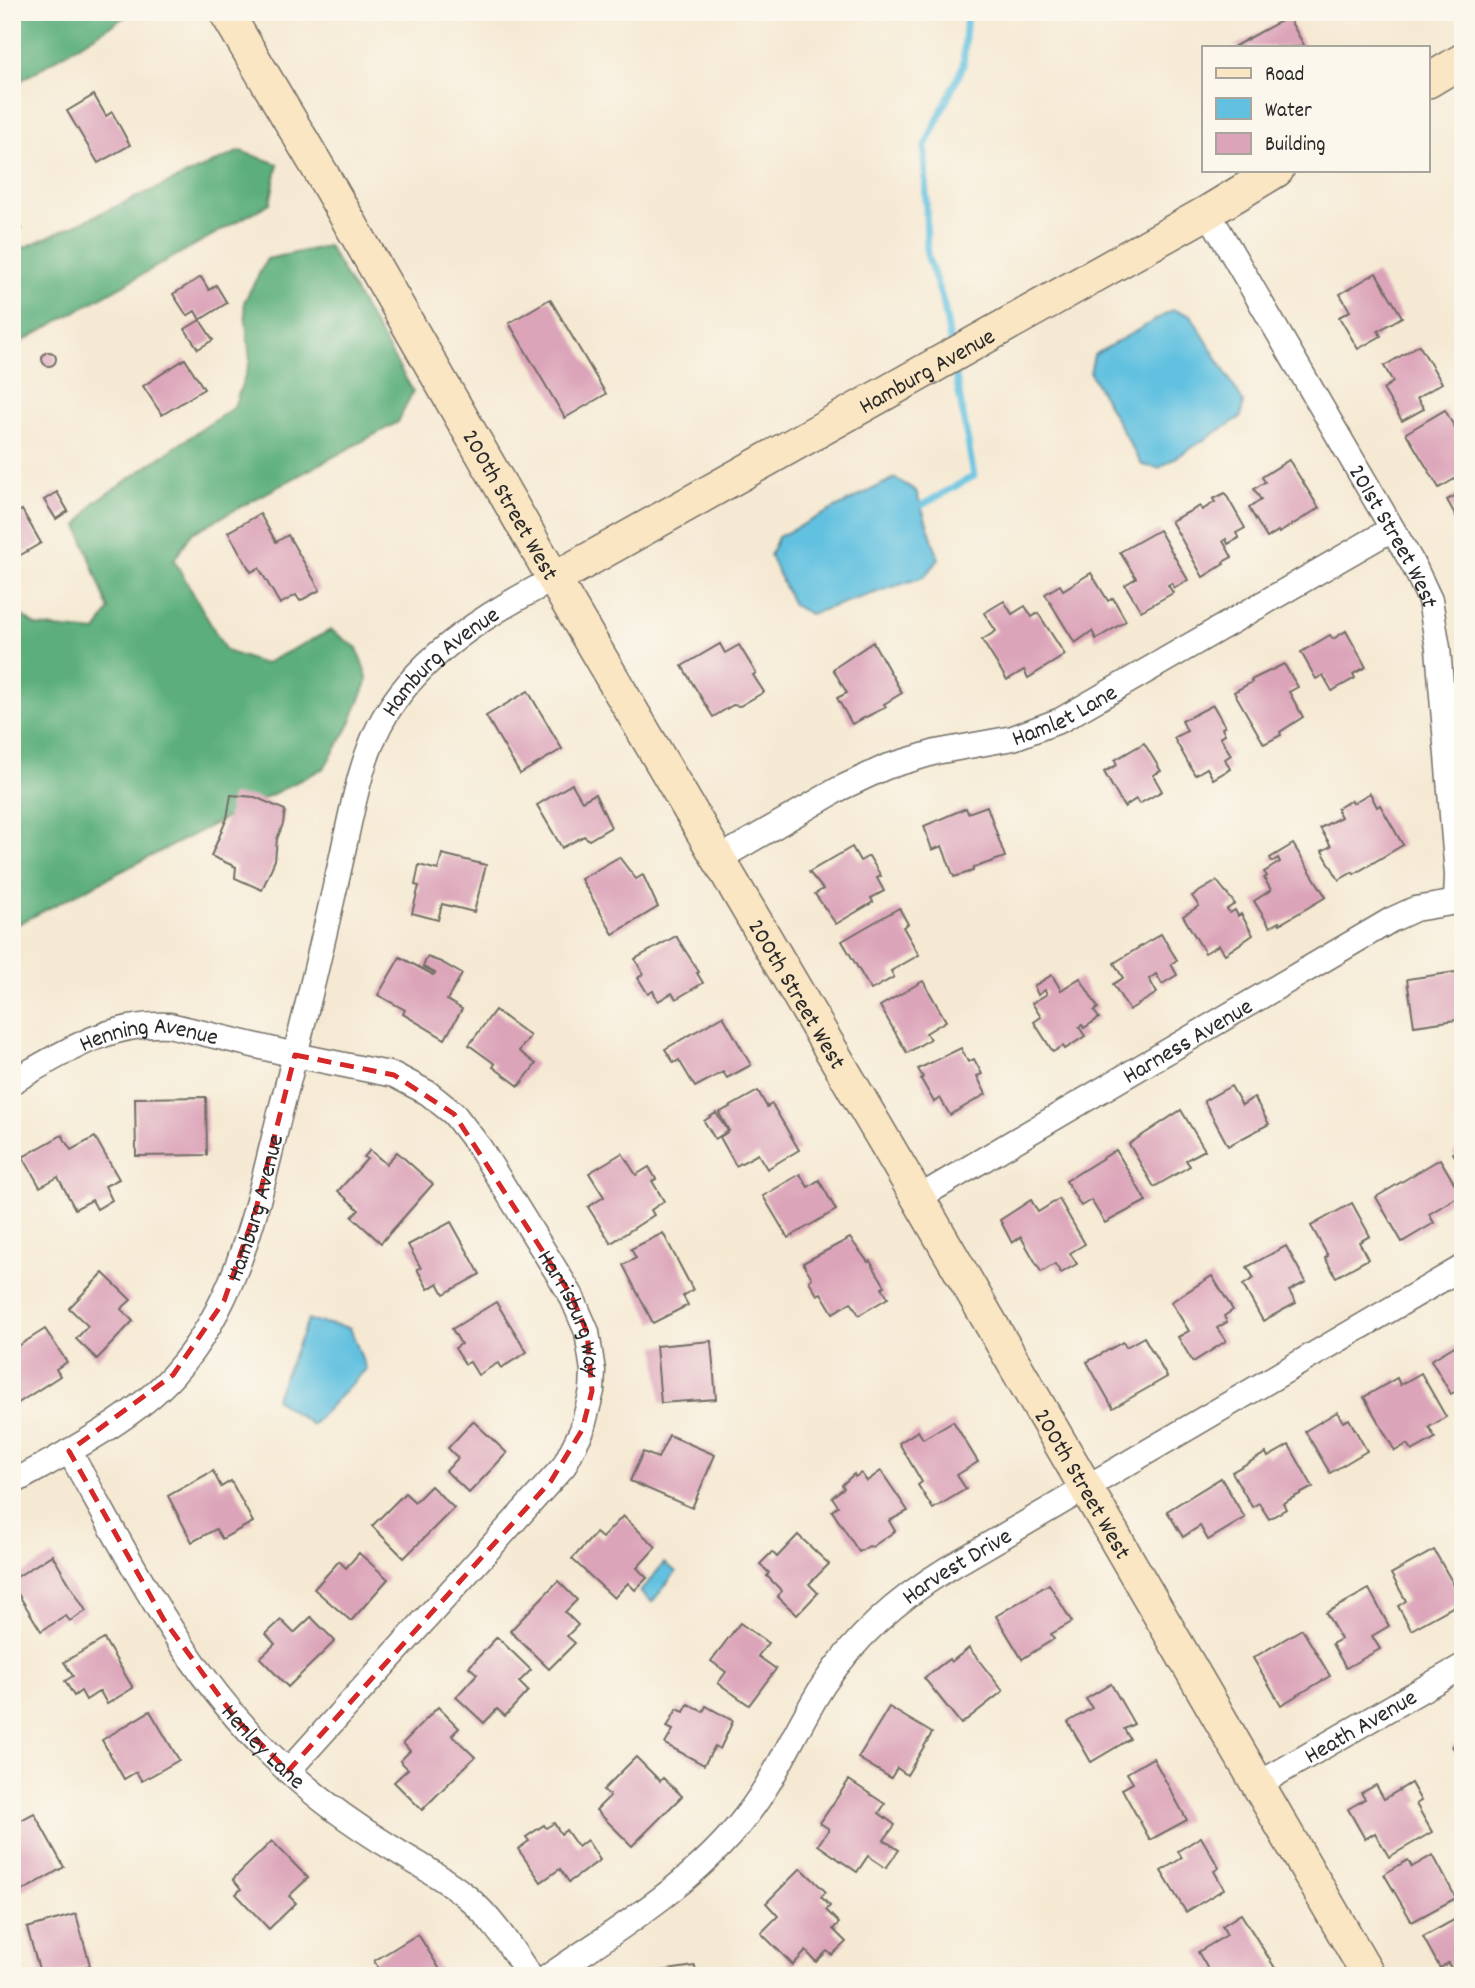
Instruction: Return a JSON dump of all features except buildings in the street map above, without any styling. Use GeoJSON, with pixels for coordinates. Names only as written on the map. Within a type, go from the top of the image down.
{"type":"FeatureCollection","features":[{"type":"Feature","properties":{"kind":"street","name":"200th Street West"},"geometry":{"type":"LineString","coordinates":[[226,12],[1369,1976]]}},
{"type":"Feature","properties":{"kind":"street"},"geometry":{"type":"LineString","coordinates":[[1430,80],[1463,60]]}},
{"type":"Feature","properties":{"kind":"street","name":"Hamburg Avenue"},"geometry":{"type":"LineString","coordinates":[[12,1483],[69,1451],[126,1414],[173,1375],[224,1301],[238,1268],[256,1209],[363,770],[386,715],[415,676],[444,648],[506,606],[1208,212],[1274,172]]}},
{"type":"Feature","properties":{"kind":"street","name":"201st Street West"},"geometry":{"type":"LineString","coordinates":[[1208,212],[1392,529],[1422,583],[1433,613],[1459,901]]}},
{"type":"Feature","properties":{"kind":"street","name":"Hamlet Lane"},"geometry":{"type":"LineString","coordinates":[[720,858],[839,789],[886,767],[936,752],[1013,738],[1061,720],[1392,529]]}},
{"type":"Feature","properties":{"kind":"street","name":"Harness Avenue"},"geometry":{"type":"LineString","coordinates":[[918,1198],[1391,920],[1415,909],[1459,901]]}},
{"type":"Feature","properties":{"kind":"street","name":"Henning Avenue"},"geometry":{"type":"LineString","coordinates":[[12,1082],[76,1045],[101,1034],[148,1024],[169,1025],[295,1055]]}},
{"type":"Feature","properties":{"kind":"street","name":"Harrisburg Way"},"geometry":{"type":"LineString","coordinates":[[288,1771],[564,1466],[588,1411],[593,1371],[587,1332],[571,1295],[480,1148],[454,1114],[428,1093],[394,1075],[295,1055]]}},
{"type":"Feature","properties":{"kind":"street","name":"Harvest Drive"},"geometry":{"type":"LineString","coordinates":[[549,1976],[677,1886],[725,1842],[765,1790],[824,1684],[846,1654],[878,1619],[922,1584],[1463,1267]]}},
{"type":"Feature","properties":{"kind":"street","name":"Henley Lane"},"geometry":{"type":"LineString","coordinates":[[69,1451],[164,1620],[236,1719],[288,1771],[346,1818],[449,1882],[469,1898],[502,1935],[530,1976]]}},
{"type":"Feature","properties":{"kind":"street","name":"Heath Avenue"},"geometry":{"type":"LineString","coordinates":[[1257,1786],[1463,1666]]}},
{"type":"Feature","properties":{"kind":"highlighted area"},"geometry":{"type":"Polygon","coordinates":[[[295,1055],[394,1075],[454,1114],[571,1295],[587,1332],[592,1391],[582,1430],[551,1481],[288,1771],[236,1719],[164,1620],[69,1451],[173,1375],[224,1301],[256,1209],[295,1055]]]}},
{"type":"Feature","properties":{"kind":"green space"},"geometry":{"type":"Polygon","coordinates":[[[12,12],[133,12],[17,83],[12,91],[12,12]]]}},
{"type":"Feature","properties":{"kind":"green space"},"geometry":{"type":"Polygon","coordinates":[[[240,151],[278,164],[270,203],[12,347],[12,253],[240,151]]]}},
{"type":"Feature","properties":{"kind":"green space"},"geometry":{"type":"Polygon","coordinates":[[[328,246],[413,391],[398,422],[192,533],[174,560],[226,651],[264,664],[331,630],[357,648],[368,680],[348,728],[324,768],[12,927],[12,608],[36,626],[96,632],[109,610],[78,526],[95,502],[234,407],[250,361],[244,302],[267,259],[328,246]]]}},
{"type":"Feature","properties":{"kind":"water"},"geometry":{"type":"Polygon","coordinates":[[[1173,310],[1191,315],[1243,402],[1241,417],[1159,468],[1142,465],[1090,373],[1094,355],[1173,310]]]}},
{"type":"Feature","properties":{"kind":"water"},"geometry":{"type":"Polygon","coordinates":[[[895,478],[916,491],[939,559],[924,577],[810,614],[793,605],[770,556],[778,537],[895,478]]]}},
{"type":"Feature","properties":{"kind":"water"},"geometry":{"type":"Polygon","coordinates":[[[308,1320],[350,1328],[366,1369],[312,1425],[275,1399],[308,1320]]]}},
{"type":"Feature","properties":{"kind":"water"},"geometry":{"type":"Polygon","coordinates":[[[664,1563],[676,1572],[652,1602],[640,1592],[664,1563]]]}},
{"type":"Feature","properties":{"kind":"waterway"},"geometry":{"type":"LineString","coordinates":[[951,346],[944,305],[927,254],[925,146],[963,66],[967,12]]}},
{"type":"Feature","properties":{"kind":"waterway"},"geometry":{"type":"LineString","coordinates":[[915,509],[974,476],[954,365]]}}]}
